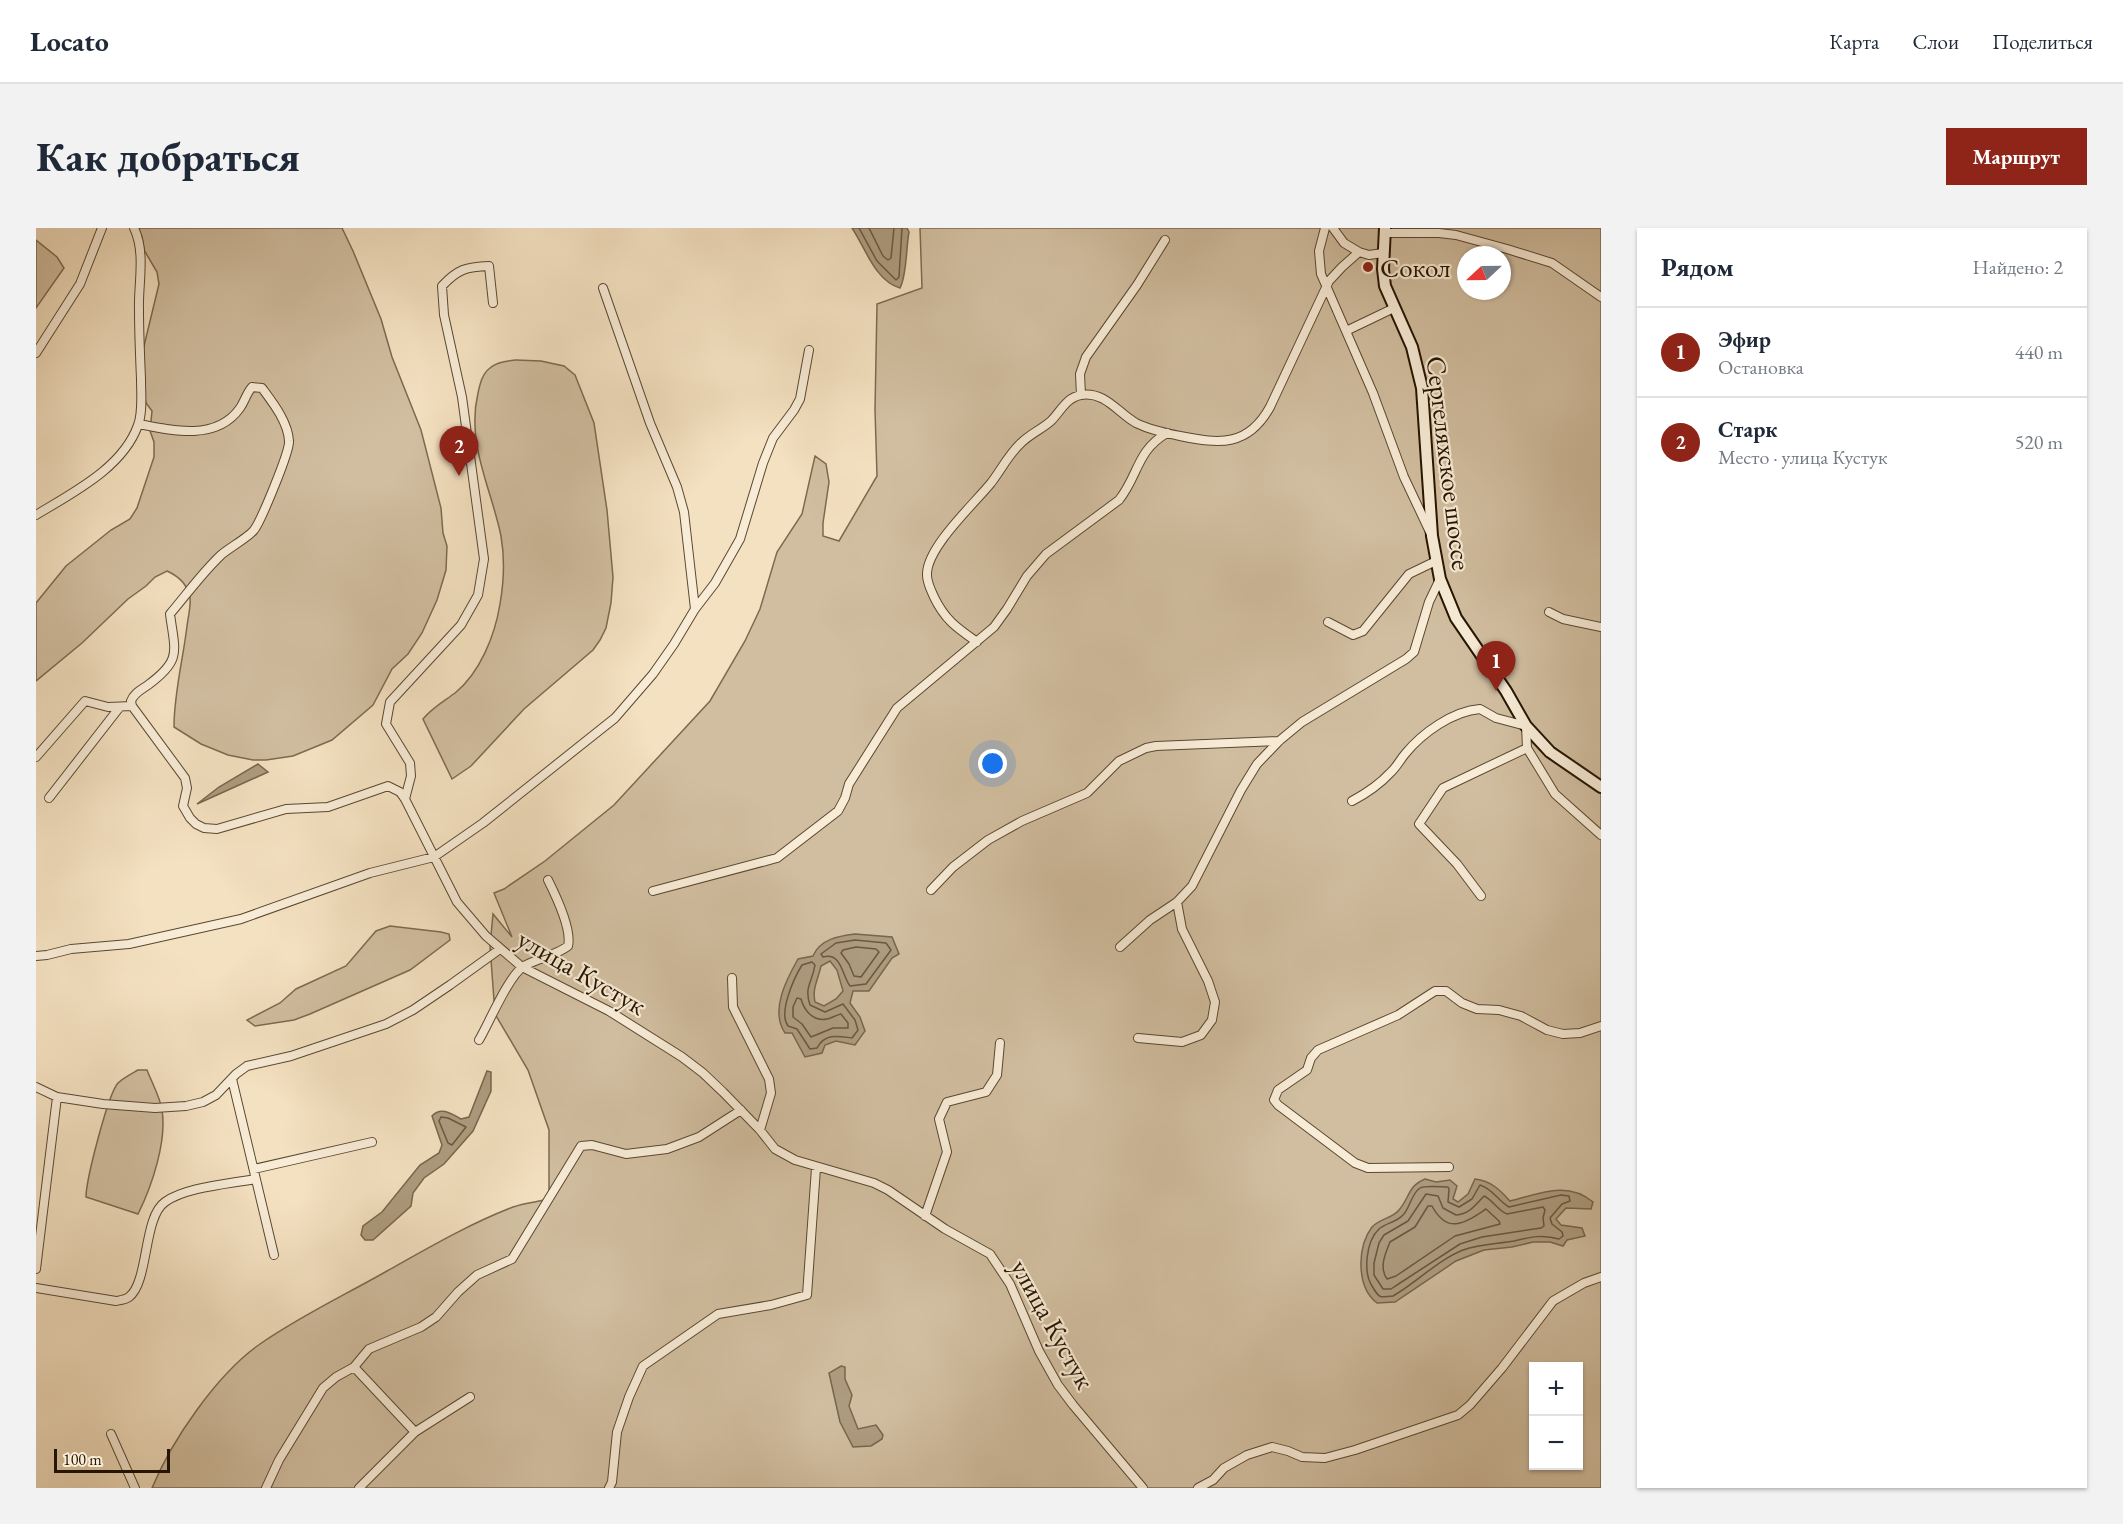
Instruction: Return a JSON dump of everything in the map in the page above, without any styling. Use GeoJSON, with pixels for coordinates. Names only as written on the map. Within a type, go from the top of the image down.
{"type":"FeatureCollection","features":[{"type":"Feature","properties":{"kind":"main road","name":"Сергеляхское шоссе"},"geometry":{"type":"LineString","coordinates":[[1385,231],[1383,253],[1385,286],[1412,347],[1422,388],[1432,536],[1440,579],[1456,618],[1506,691],[1526,726],[1550,752],[1601,787]]}},
{"type":"Feature","properties":{"kind":"street"},"geometry":{"type":"LineString","coordinates":[[36,353],[80,284],[102,228]]}},
{"type":"Feature","properties":{"kind":"street"},"geometry":{"type":"LineString","coordinates":[[36,515],[78,489],[116,459],[139,424],[141,400],[140,269],[139,244],[134,228]]}},
{"type":"Feature","properties":{"kind":"street"},"geometry":{"type":"LineString","coordinates":[[1325,228],[1320,242],[1318,260],[1326,287],[1373,393],[1404,477],[1432,536]]}},
{"type":"Feature","properties":{"kind":"street"},"geometry":{"type":"LineString","coordinates":[[1333,228],[1344,243],[1359,252],[1369,255],[1383,253]]}},
{"type":"Feature","properties":{"kind":"street"},"geometry":{"type":"LineString","coordinates":[[1385,231],[1456,235],[1508,249],[1552,263],[1601,297]]}},
{"type":"Feature","properties":{"kind":"street"},"geometry":{"type":"LineString","coordinates":[[1081,395],[1080,374],[1086,357],[1137,285],[1165,240]]}},
{"type":"Feature","properties":{"kind":"street"},"geometry":{"type":"LineString","coordinates":[[977,642],[952,624],[942,612],[928,583],[928,565],[948,533],[990,485],[1021,442],[1046,425],[1066,403],[1081,395],[1093,394],[1135,423],[1167,434],[1218,442],[1240,437],[1254,429],[1270,406],[1326,287],[1336,272],[1359,252]]}},
{"type":"Feature","properties":{"kind":"street"},"geometry":{"type":"LineString","coordinates":[[405,799],[411,776],[410,763],[386,724],[390,702],[461,625],[478,595],[483,560],[462,397],[444,315],[442,286],[452,275],[466,267],[489,266],[493,303]]}},
{"type":"Feature","properties":{"kind":"street"},"geometry":{"type":"LineString","coordinates":[[603,288],[650,423],[677,487],[684,512],[695,609]]}},
{"type":"Feature","properties":{"kind":"street"},"geometry":{"type":"LineString","coordinates":[[1346,331],[1394,308]]}},
{"type":"Feature","properties":{"kind":"street"},"geometry":{"type":"LineString","coordinates":[[36,956],[71,948],[129,944],[241,919],[370,873],[434,857],[483,823],[615,718],[654,674],[695,609],[715,583],[740,539],[773,438],[800,399],[809,350]]}},
{"type":"Feature","properties":{"kind":"street"},"geometry":{"type":"LineString","coordinates":[[139,424],[174,432],[200,431],[224,424],[240,407],[245,394],[252,387],[262,388],[284,423],[289,441],[287,456],[253,532],[221,555],[170,614],[174,656],[171,665],[132,697],[132,706],[185,778],[187,788],[183,806],[190,818],[204,828],[217,829],[286,809],[328,807],[388,786],[400,792],[405,799]]}},
{"type":"Feature","properties":{"kind":"street"},"geometry":{"type":"LineString","coordinates":[[653,891],[777,858],[838,812],[849,784],[897,708],[994,627],[1027,576],[1046,554],[1119,500],[1125,493],[1145,452],[1156,440],[1167,434]]}},
{"type":"Feature","properties":{"kind":"street"},"geometry":{"type":"LineString","coordinates":[[1328,622],[1353,635],[1363,631],[1409,574],[1436,561]]}},
{"type":"Feature","properties":{"kind":"street"},"geometry":{"type":"LineString","coordinates":[[1120,947],[1150,920],[1177,902],[1191,886],[1221,826],[1257,764],[1279,741],[1302,722],[1414,652],[1429,602],[1440,579]]}},
{"type":"Feature","properties":{"kind":"street"},"geometry":{"type":"LineString","coordinates":[[1549,612],[1563,619],[1601,627]]}},
{"type":"Feature","properties":{"kind":"street"},"geometry":{"type":"LineString","coordinates":[[36,757],[85,701],[120,708],[132,706]]}},
{"type":"Feature","properties":{"kind":"street"},"geometry":{"type":"LineString","coordinates":[[49,798],[120,708]]}},
{"type":"Feature","properties":{"kind":"street"},"geometry":{"type":"LineString","coordinates":[[1352,801],[1373,789],[1393,771],[1406,752],[1444,721],[1480,709],[1496,718],[1526,726],[1527,748],[1555,794],[1601,835]]}},
{"type":"Feature","properties":{"kind":"street"},"geometry":{"type":"LineString","coordinates":[[931,890],[953,867],[988,840],[1022,821],[1087,793],[1119,761],[1146,748],[1279,741]]}},
{"type":"Feature","properties":{"kind":"street"},"geometry":{"type":"LineString","coordinates":[[1481,896],[1457,864],[1419,824],[1443,788],[1527,748]]}},
{"type":"Feature","properties":{"kind":"street","name":"улица Кустук"},"geometry":{"type":"LineString","coordinates":[[405,799],[457,902],[472,921],[522,967],[609,1011],[682,1057],[703,1073],[741,1110],[775,1149],[816,1168],[874,1183],[990,1254],[1010,1284],[1039,1351],[1058,1385],[1143,1488]]}},
{"type":"Feature","properties":{"kind":"street"},"geometry":{"type":"LineString","coordinates":[[479,1040],[510,982],[522,967],[568,946],[569,940],[561,912],[548,880]]}},
{"type":"Feature","properties":{"kind":"street"},"geometry":{"type":"LineString","coordinates":[[1138,1038],[1182,1042],[1201,1035],[1212,1020],[1215,1002],[1208,981],[1182,929],[1177,902]]}},
{"type":"Feature","properties":{"kind":"street"},"geometry":{"type":"LineString","coordinates":[[36,1087],[57,1097],[144,1107],[186,1106],[204,1102],[216,1095],[247,1066],[291,1056],[386,1024],[413,1010],[500,949]]}},
{"type":"Feature","properties":{"kind":"street"},"geometry":{"type":"LineString","coordinates":[[732,978],[733,1007],[770,1079],[771,1093],[760,1130]]}},
{"type":"Feature","properties":{"kind":"street"},"geometry":{"type":"LineString","coordinates":[[1449,1167],[1368,1168],[1355,1163],[1278,1105],[1274,1100],[1275,1095],[1278,1090],[1307,1070],[1311,1058],[1318,1050],[1398,1015],[1435,991],[1446,991],[1462,1003],[1477,1009],[1499,1010],[1521,1016],[1547,1030],[1563,1034],[1580,1034],[1601,1026]]}},
{"type":"Feature","properties":{"kind":"street"},"geometry":{"type":"LineString","coordinates":[[925,1216],[947,1152],[939,1119],[947,1102],[986,1092],[997,1075],[1000,1043]]}},
{"type":"Feature","properties":{"kind":"street"},"geometry":{"type":"LineString","coordinates":[[232,1079],[274,1255]]}},
{"type":"Feature","properties":{"kind":"street"},"geometry":{"type":"LineString","coordinates":[[36,1269],[57,1097]]}},
{"type":"Feature","properties":{"kind":"street"},"geometry":{"type":"LineString","coordinates":[[266,1488],[279,1460],[323,1388],[336,1377],[354,1367],[369,1349],[421,1327],[436,1317],[477,1275],[512,1259],[581,1146],[592,1145],[626,1154],[667,1149],[699,1137],[741,1110]]}},
{"type":"Feature","properties":{"kind":"street"},"geometry":{"type":"LineString","coordinates":[[254,1169],[372,1142]]}},
{"type":"Feature","properties":{"kind":"street"},"geometry":{"type":"LineString","coordinates":[[609,1488],[612,1482],[617,1432],[629,1397],[644,1366],[718,1314],[771,1305],[807,1295],[816,1168]]}},
{"type":"Feature","properties":{"kind":"street"},"geometry":{"type":"LineString","coordinates":[[36,1288],[116,1301],[124,1300],[131,1296],[138,1281],[158,1209],[163,1203],[203,1188],[255,1179]]}},
{"type":"Feature","properties":{"kind":"street"},"geometry":{"type":"LineString","coordinates":[[1198,1488],[1213,1480],[1224,1468],[1248,1455],[1272,1447],[1302,1457],[1325,1458],[1458,1415],[1470,1406],[1502,1368],[1553,1301],[1584,1283],[1601,1277]]}},
{"type":"Feature","properties":{"kind":"street"},"geometry":{"type":"LineString","coordinates":[[354,1367],[415,1432]]}},
{"type":"Feature","properties":{"kind":"street"},"geometry":{"type":"LineString","coordinates":[[359,1488],[415,1432],[470,1397]]}},
{"type":"Feature","properties":{"kind":"street"},"geometry":{"type":"LineString","coordinates":[[111,1434],[135,1488]]}},
{"type":"Feature","properties":{"kind":"shaded area"},"geometry":{"type":"Polygon","coordinates":[[[138,228],[342,228],[381,319],[392,357],[421,430],[441,508],[443,533],[447,546],[446,570],[437,600],[422,633],[408,654],[392,669],[373,705],[332,740],[293,756],[253,760],[228,755],[201,744],[174,727],[177,689],[190,601],[185,585],[179,578],[167,571],[155,577],[128,599],[82,643],[36,681],[36,603],[66,566],[111,530],[130,519],[137,508],[154,457],[154,442],[150,431],[152,411],[146,403],[143,391],[143,350],[159,284],[157,272],[144,250],[138,228]]]}},
{"type":"Feature","properties":{"kind":"shaded area"},"geometry":{"type":"Polygon","coordinates":[[[920,228],[1601,228],[1601,1488],[152,1488],[171,1449],[197,1409],[228,1372],[260,1344],[307,1315],[433,1245],[513,1207],[549,1199],[549,1130],[528,1070],[495,1014],[490,946],[493,914],[512,937],[494,893],[504,889],[545,861],[614,805],[710,701],[745,641],[760,609],[777,552],[802,514],[815,456],[826,464],[829,482],[823,536],[839,541],[877,476],[875,410],[877,304],[922,288],[920,228]]]}},
{"type":"Feature","properties":{"kind":"shaded area"},"geometry":{"type":"Polygon","coordinates":[[[36,240],[57,257],[64,268],[36,308],[36,240]]]}},
{"type":"Feature","properties":{"kind":"shaded area"},"geometry":{"type":"Polygon","coordinates":[[[516,360],[541,361],[564,366],[575,375],[594,423],[607,510],[613,577],[611,603],[606,628],[593,650],[524,709],[471,766],[452,779],[423,719],[464,685],[472,675],[485,653],[498,616],[503,578],[501,536],[477,448],[475,412],[485,373],[496,364],[516,360]]]}},
{"type":"Feature","properties":{"kind":"shaded area"},"geometry":{"type":"Polygon","coordinates":[[[390,926],[441,932],[449,934],[450,940],[410,970],[310,1014],[294,1020],[255,1026],[247,1020],[280,1003],[296,989],[346,966],[376,931],[390,926]]]}},
{"type":"Feature","properties":{"kind":"shaded area"},"geometry":{"type":"Polygon","coordinates":[[[138,1070],[147,1070],[160,1100],[163,1122],[157,1163],[138,1214],[86,1197],[98,1138],[114,1090],[120,1081],[138,1070]]]}},
{"type":"Feature","properties":{"kind":"water"},"geometry":{"type":"Polygon","coordinates":[[[852,228],[907,228],[909,232],[905,269],[900,288],[891,284],[877,271],[852,228]]]}},
{"type":"Feature","properties":{"kind":"water"},"geometry":{"type":"Polygon","coordinates":[[[258,764],[268,772],[197,804],[219,787],[258,764]]]}},
{"type":"Feature","properties":{"kind":"water"},"geometry":{"type":"Polygon","coordinates":[[[855,934],[892,937],[899,954],[892,958],[869,991],[853,991],[850,1003],[860,1017],[865,1031],[855,1045],[836,1041],[825,1045],[822,1053],[805,1057],[792,1033],[785,1033],[779,1015],[781,996],[789,976],[798,959],[813,956],[825,942],[855,934]],[[830,961],[821,966],[815,988],[815,1002],[824,1006],[836,999],[843,991],[837,970],[830,961]]]}},
{"type":"Feature","properties":{"kind":"water"},"geometry":{"type":"Polygon","coordinates":[[[487,1071],[491,1072],[491,1091],[473,1131],[444,1164],[424,1178],[413,1193],[411,1206],[373,1240],[365,1240],[361,1235],[363,1226],[382,1212],[420,1165],[439,1153],[442,1145],[432,1116],[443,1111],[461,1119],[469,1117],[487,1071]]]}},
{"type":"Feature","properties":{"kind":"water"},"geometry":{"type":"Polygon","coordinates":[[[1425,1179],[1436,1182],[1450,1180],[1457,1186],[1453,1199],[1458,1202],[1468,1194],[1475,1179],[1494,1186],[1510,1201],[1542,1192],[1563,1190],[1583,1195],[1593,1202],[1591,1209],[1566,1208],[1556,1219],[1561,1225],[1582,1228],[1585,1236],[1567,1240],[1563,1246],[1550,1242],[1533,1242],[1484,1250],[1456,1261],[1395,1302],[1377,1303],[1370,1296],[1362,1277],[1361,1256],[1367,1235],[1375,1224],[1396,1213],[1412,1188],[1425,1179]]]}},
{"type":"Feature","properties":{"kind":"water"},"geometry":{"type":"Polygon","coordinates":[[[841,1366],[845,1367],[845,1379],[852,1395],[849,1406],[858,1429],[876,1425],[883,1435],[882,1439],[871,1446],[853,1447],[840,1422],[829,1373],[841,1366]]]}},
{"type":"Feature","properties":{"kind":"place","name":"Сокол"},"geometry":{"type":"Point","coordinates":[1368,267]}},
{"type":"Feature","properties":{"kind":"place","name":"Старк"},"geometry":{"type":"Point","coordinates":[459,476]}},
{"type":"Feature","properties":{"kind":"place","name":"Эфир"},"geometry":{"type":"Point","coordinates":[1496,691]}}]}
